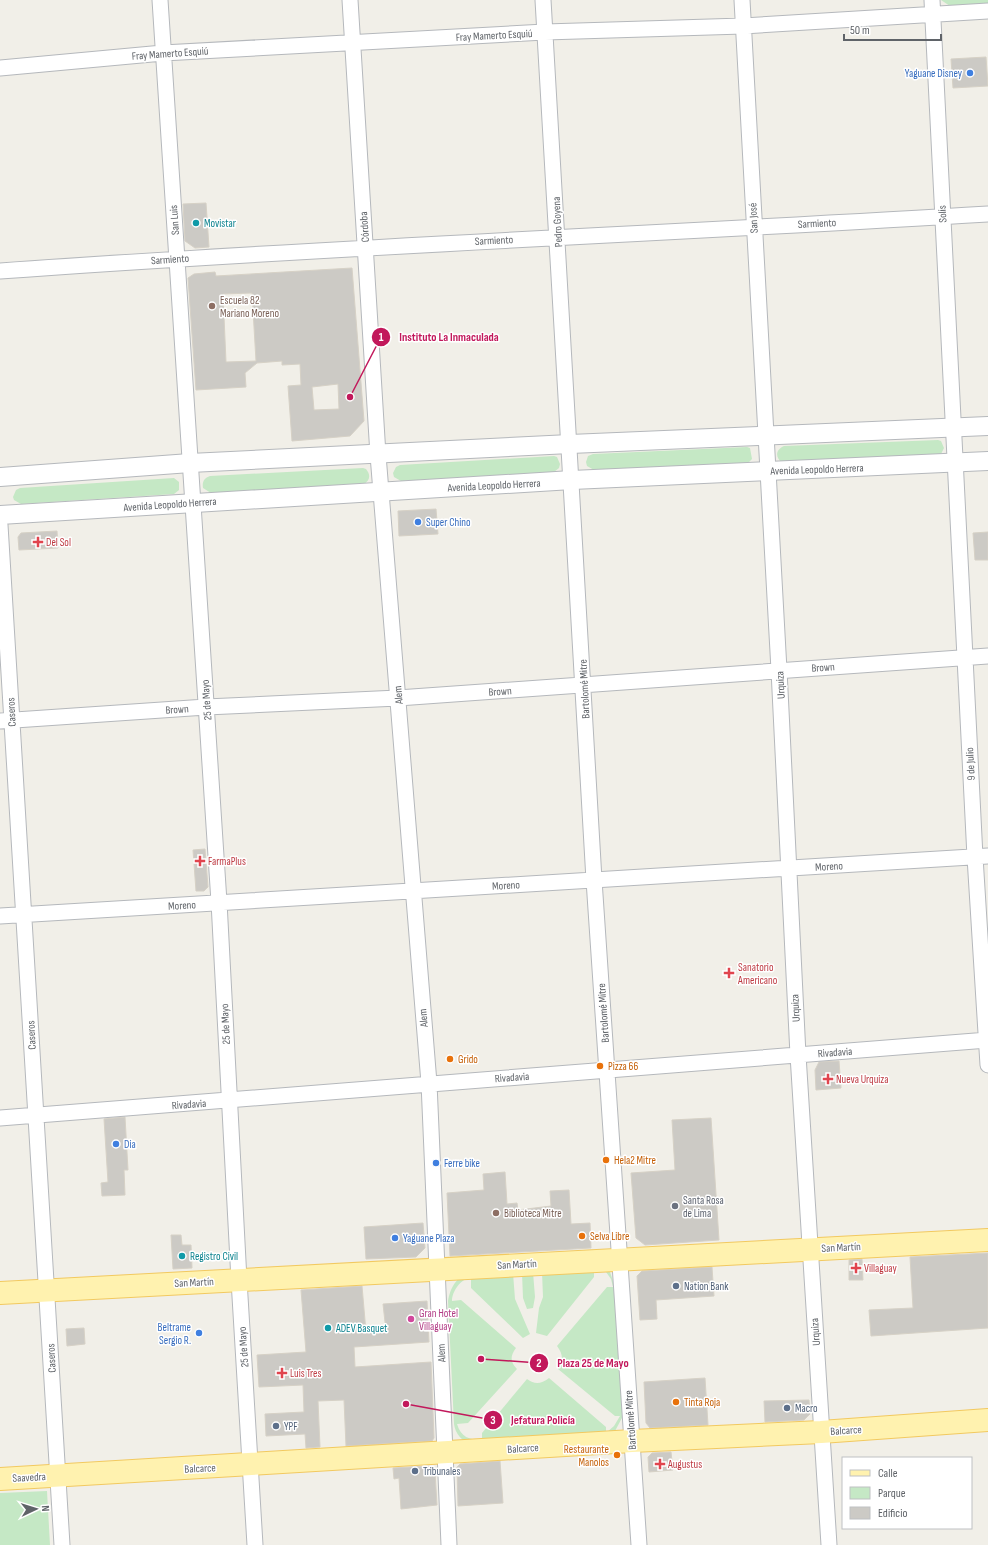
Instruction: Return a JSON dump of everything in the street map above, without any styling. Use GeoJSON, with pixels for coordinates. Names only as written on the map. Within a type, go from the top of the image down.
{"type":"FeatureCollection","features":[{"type":"Feature","properties":{"kind":"main road","name":"San Martín"},"geometry":{"type":"LineString","coordinates":[[0,1293],[620,1258],[988,1240]]}},
{"type":"Feature","properties":{"kind":"main road","name":"Balcarce"},"geometry":{"type":"LineString","coordinates":[[58,1476],[632,1441],[821,1432],[988,1420]]}},
{"type":"Feature","properties":{"kind":"main road","name":"Saavedra"},"geometry":{"type":"LineString","coordinates":[[0,1479],[58,1476]]}},
{"type":"Feature","properties":{"kind":"street","name":"San Luis"},"geometry":{"type":"LineString","coordinates":[[160,0],[190,464]]}},
{"type":"Feature","properties":{"kind":"street","name":"Córdoba"},"geometry":{"type":"LineString","coordinates":[[350,0],[381,491]]}},
{"type":"Feature","properties":{"kind":"street","name":"Pedro Goyena"},"geometry":{"type":"LineString","coordinates":[[543,0],[572,480]]}},
{"type":"Feature","properties":{"kind":"street","name":"San José"},"geometry":{"type":"LineString","coordinates":[[742,0],[768,471]]}},
{"type":"Feature","properties":{"kind":"street","name":"Solís"},"geometry":{"type":"LineString","coordinates":[[932,0],[955,463]]}},
{"type":"Feature","properties":{"kind":"street","name":"Fray Mamerto Esquiú"},"geometry":{"type":"LineString","coordinates":[[0,68],[163,53],[353,44],[545,32],[743,26],[988,11]]}},
{"type":"Feature","properties":{"kind":"street","name":"Sarmiento"},"geometry":{"type":"LineString","coordinates":[[0,271],[177,258],[366,247],[988,214]]}},
{"type":"Feature","properties":{"kind":"street"},"geometry":{"type":"LineString","coordinates":[[0,477],[190,464],[570,444],[953,429],[988,426]]}},
{"type":"Feature","properties":{"kind":"street","name":"Avenida Leopoldo Herrera"},"geometry":{"type":"LineString","coordinates":[[0,515],[572,480],[988,462]]}},
{"type":"Feature","properties":{"kind":"street","name":"9 de Julio"},"geometry":{"type":"LineString","coordinates":[[955,463],[965,658],[981,856],[988,1065]]}},
{"type":"Feature","properties":{"kind":"street","name":"25 de Mayo"},"geometry":{"type":"LineString","coordinates":[[190,464],[219,902],[255,1545]]}},
{"type":"Feature","properties":{"kind":"street","name":"Urquiza"},"geometry":{"type":"LineString","coordinates":[[768,471],[798,1055],[809,1248],[829,1545]]}},
{"type":"Feature","properties":{"kind":"street","name":"Bartolomé Mitre"},"geometry":{"type":"LineString","coordinates":[[572,480],[594,880],[639,1545]]}},
{"type":"Feature","properties":{"kind":"street","name":"Alem"},"geometry":{"type":"LineString","coordinates":[[381,491],[429,1083],[449,1545]]}},
{"type":"Feature","properties":{"kind":"street","name":"Caseros"},"geometry":{"type":"LineString","coordinates":[[0,525],[6,721],[24,914],[62,1545]]}},
{"type":"Feature","properties":{"kind":"street","name":"Brown"},"geometry":{"type":"LineString","coordinates":[[6,721],[206,707],[398,698],[584,686],[779,670],[988,656]]}},
{"type":"Feature","properties":{"kind":"street","name":"Moreno"},"geometry":{"type":"LineString","coordinates":[[0,916],[981,856]]}},
{"type":"Feature","properties":{"kind":"street","name":"Rivadavia"},"geometry":{"type":"LineString","coordinates":[[0,1118],[987,1040]]}},
{"type":"Feature","properties":{"kind":"green space"},"geometry":{"type":"Polygon","coordinates":[[[941,0],[988,0],[988,5],[950,6],[941,0]]]}},
{"type":"Feature","properties":{"kind":"green space"},"geometry":{"type":"Polygon","coordinates":[[[941,441],[944,448],[941,454],[783,463],[777,456],[779,450],[784,446],[941,441]]]}},
{"type":"Feature","properties":{"kind":"green space"},"geometry":{"type":"Polygon","coordinates":[[[750,448],[752,459],[747,464],[594,470],[587,466],[586,462],[588,456],[593,454],[750,448]]]}},
{"type":"Feature","properties":{"kind":"green space"},"geometry":{"type":"Polygon","coordinates":[[[557,457],[560,464],[559,468],[554,472],[401,481],[394,477],[393,473],[396,467],[400,465],[557,457]]]}},
{"type":"Feature","properties":{"kind":"green space"},"geometry":{"type":"Polygon","coordinates":[[[363,468],[368,471],[369,475],[368,481],[364,484],[211,493],[203,488],[204,480],[210,476],[363,468]]]}},
{"type":"Feature","properties":{"kind":"green space"},"geometry":{"type":"Polygon","coordinates":[[[174,478],[179,482],[179,490],[174,494],[21,504],[14,500],[13,497],[16,490],[20,488],[174,478]]]}},
{"type":"Feature","properties":{"kind":"green space"},"geometry":{"type":"Polygon","coordinates":[[[598,1267],[610,1272],[615,1287],[623,1416],[615,1431],[602,1436],[472,1444],[460,1437],[454,1424],[448,1301],[450,1292],[457,1280],[464,1275],[598,1267]],[[594,1270],[594,1277],[547,1336],[536,1333],[539,1308],[543,1297],[542,1272],[533,1272],[535,1297],[533,1308],[527,1309],[523,1298],[522,1273],[513,1273],[515,1299],[530,1334],[523,1338],[471,1288],[471,1277],[464,1280],[458,1286],[452,1297],[452,1301],[461,1300],[516,1348],[512,1361],[517,1369],[468,1423],[457,1424],[463,1435],[469,1438],[482,1440],[482,1433],[527,1379],[538,1383],[549,1378],[606,1427],[606,1433],[614,1426],[620,1416],[615,1416],[558,1369],[562,1358],[561,1352],[557,1346],[607,1287],[613,1287],[611,1279],[606,1272],[594,1270]]]}},
{"type":"Feature","properties":{"kind":"green space"},"geometry":{"type":"Polygon","coordinates":[[[47,1491],[50,1545],[0,1545],[0,1493],[47,1491]]]}},
{"type":"Feature","properties":{"kind":"building","name":"Yaguane Disney"},"geometry":{"type":"Polygon","coordinates":[[[986,57],[988,86],[953,88],[951,59],[986,57]]]}},
{"type":"Feature","properties":{"kind":"building","name":"Movistar"},"geometry":{"type":"Polygon","coordinates":[[[206,203],[209,247],[195,248],[185,241],[183,204],[206,203]]]}},
{"type":"Feature","properties":{"kind":"building"},"geometry":{"type":"Polygon","coordinates":[[[352,268],[364,421],[350,436],[292,441],[288,386],[301,385],[300,364],[282,365],[282,361],[257,363],[245,373],[246,387],[196,390],[188,278],[194,274],[215,272],[216,276],[352,268]],[[252,293],[223,294],[226,362],[256,361],[252,293]],[[338,384],[312,387],[314,410],[339,409],[338,384]]]}},
{"type":"Feature","properties":{"kind":"building","name":"Super Chino"},"geometry":{"type":"Polygon","coordinates":[[[436,509],[438,534],[399,536],[398,511],[436,509]]]}},
{"type":"Feature","properties":{"kind":"building","name":"Del Sol"},"geometry":{"type":"Polygon","coordinates":[[[57,531],[58,548],[19,550],[18,537],[21,533],[57,531]]]}},
{"type":"Feature","properties":{"kind":"building"},"geometry":{"type":"Polygon","coordinates":[[[988,532],[988,560],[975,560],[973,533],[988,532]]]}},
{"type":"Feature","properties":{"kind":"building","name":"FarmaPlus"},"geometry":{"type":"Polygon","coordinates":[[[205,849],[208,887],[204,891],[196,891],[193,850],[205,849]]]}},
{"type":"Feature","properties":{"kind":"building","name":"Nueva Urquiza"},"geometry":{"type":"Polygon","coordinates":[[[839,1061],[841,1088],[816,1090],[815,1070],[819,1062],[839,1061]]]}},
{"type":"Feature","properties":{"kind":"building","name":"Dia"},"geometry":{"type":"Polygon","coordinates":[[[125,1117],[128,1170],[124,1170],[125,1195],[102,1196],[101,1183],[108,1182],[104,1119],[125,1117]]]}},
{"type":"Feature","properties":{"kind":"building","name":"Santa Rosa de Lima"},"geometry":{"type":"Polygon","coordinates":[[[711,1118],[719,1240],[645,1245],[636,1238],[631,1173],[675,1170],[672,1120],[711,1118]]]}},
{"type":"Feature","properties":{"kind":"building"},"geometry":{"type":"Polygon","coordinates":[[[505,1172],[507,1204],[517,1203],[518,1210],[551,1206],[550,1191],[569,1190],[571,1224],[590,1223],[591,1248],[450,1256],[447,1193],[484,1190],[483,1174],[505,1172]]]}},
{"type":"Feature","properties":{"kind":"building","name":"Yaguane Plaza"},"geometry":{"type":"Polygon","coordinates":[[[423,1223],[425,1248],[416,1257],[366,1259],[364,1227],[423,1223]]]}},
{"type":"Feature","properties":{"kind":"building","name":"Registro Civil"},"geometry":{"type":"Polygon","coordinates":[[[171,1235],[181,1235],[182,1245],[191,1245],[192,1268],[173,1269],[171,1235]]]}},
{"type":"Feature","properties":{"kind":"building"},"geometry":{"type":"Polygon","coordinates":[[[988,1253],[988,1328],[871,1336],[869,1310],[913,1308],[910,1257],[988,1253]]]}},
{"type":"Feature","properties":{"kind":"building","name":"Villaguay"},"geometry":{"type":"Polygon","coordinates":[[[862,1259],[863,1280],[849,1280],[849,1260],[862,1259]]]}},
{"type":"Feature","properties":{"kind":"building","name":"Nation Bank"},"geometry":{"type":"Polygon","coordinates":[[[712,1267],[714,1296],[656,1300],[657,1319],[640,1320],[637,1276],[642,1271],[712,1267]]]}},
{"type":"Feature","properties":{"kind":"building"},"geometry":{"type":"Polygon","coordinates":[[[362,1286],[366,1332],[386,1331],[383,1304],[427,1301],[429,1342],[354,1347],[355,1367],[431,1362],[434,1438],[432,1441],[346,1446],[344,1400],[318,1401],[320,1447],[306,1448],[305,1434],[266,1436],[265,1414],[304,1412],[303,1385],[259,1387],[257,1355],[306,1352],[301,1290],[362,1286]]]}},
{"type":"Feature","properties":{"kind":"building"},"geometry":{"type":"Polygon","coordinates":[[[84,1328],[85,1344],[67,1346],[66,1329],[84,1328]]]}},
{"type":"Feature","properties":{"kind":"building","name":"Tinta Roja"},"geometry":{"type":"Polygon","coordinates":[[[705,1378],[708,1425],[650,1428],[646,1423],[644,1382],[705,1378]]]}},
{"type":"Feature","properties":{"kind":"building","name":"Macro"},"geometry":{"type":"Polygon","coordinates":[[[809,1400],[810,1414],[804,1420],[765,1422],[764,1401],[809,1400]]]}},
{"type":"Feature","properties":{"kind":"building","name":"Augustus"},"geometry":{"type":"Polygon","coordinates":[[[671,1452],[673,1470],[649,1472],[648,1457],[652,1453],[671,1452]]]}},
{"type":"Feature","properties":{"kind":"building"},"geometry":{"type":"Polygon","coordinates":[[[500,1461],[503,1503],[458,1506],[457,1467],[460,1464],[500,1461]]]}},
{"type":"Feature","properties":{"kind":"building","name":"Tribunales"},"geometry":{"type":"Polygon","coordinates":[[[428,1466],[435,1472],[437,1505],[401,1509],[399,1478],[394,1479],[393,1468],[428,1466]]]}},
{"type":"Feature","properties":{"kind":"place","name":"Yaguane Disney"},"geometry":{"type":"Point","coordinates":[970,73]}},
{"type":"Feature","properties":{"kind":"place","name":"Movistar"},"geometry":{"type":"Point","coordinates":[196,223]}},
{"type":"Feature","properties":{"kind":"place","name":"Escuela 82 Mariano Moreno"},"geometry":{"type":"Point","coordinates":[212,306]}},
{"type":"Feature","properties":{"kind":"place","name":"Instituto La Inmaculada"},"geometry":{"type":"Point","coordinates":[350,397]}},
{"type":"Feature","properties":{"kind":"place","name":"Super Chino"},"geometry":{"type":"Point","coordinates":[418,522]}},
{"type":"Feature","properties":{"kind":"place","name":"Del Sol"},"geometry":{"type":"Point","coordinates":[38,542]}},
{"type":"Feature","properties":{"kind":"place","name":"FarmaPlus"},"geometry":{"type":"Point","coordinates":[200,861]}},
{"type":"Feature","properties":{"kind":"place","name":"Sanatorio Americano"},"geometry":{"type":"Point","coordinates":[729,973]}},
{"type":"Feature","properties":{"kind":"place","name":"Grido"},"geometry":{"type":"Point","coordinates":[450,1059]}},
{"type":"Feature","properties":{"kind":"place","name":"Pizza 66"},"geometry":{"type":"Point","coordinates":[600,1066]}},
{"type":"Feature","properties":{"kind":"place","name":"Nueva Urquiza"},"geometry":{"type":"Point","coordinates":[828,1079]}},
{"type":"Feature","properties":{"kind":"place","name":"Dia"},"geometry":{"type":"Point","coordinates":[116,1144]}},
{"type":"Feature","properties":{"kind":"place","name":"Hela2 Mitre"},"geometry":{"type":"Point","coordinates":[606,1160]}},
{"type":"Feature","properties":{"kind":"place","name":"Ferre bike"},"geometry":{"type":"Point","coordinates":[436,1163]}},
{"type":"Feature","properties":{"kind":"place","name":"Santa Rosa de Lima"},"geometry":{"type":"Point","coordinates":[675,1206]}},
{"type":"Feature","properties":{"kind":"place","name":"Biblioteca Mitre"},"geometry":{"type":"Point","coordinates":[496,1213]}},
{"type":"Feature","properties":{"kind":"place","name":"Selva Libre"},"geometry":{"type":"Point","coordinates":[582,1236]}},
{"type":"Feature","properties":{"kind":"place","name":"Yaguane Plaza"},"geometry":{"type":"Point","coordinates":[395,1238]}},
{"type":"Feature","properties":{"kind":"place","name":"Registro Civil"},"geometry":{"type":"Point","coordinates":[182,1256]}},
{"type":"Feature","properties":{"kind":"place","name":"Villaguay"},"geometry":{"type":"Point","coordinates":[856,1268]}},
{"type":"Feature","properties":{"kind":"place","name":"Nation Bank"},"geometry":{"type":"Point","coordinates":[676,1286]}},
{"type":"Feature","properties":{"kind":"place","name":"Gran Hotel Villaguay"},"geometry":{"type":"Point","coordinates":[411,1319]}},
{"type":"Feature","properties":{"kind":"place","name":"ADEV Basquet"},"geometry":{"type":"Point","coordinates":[328,1328]}},
{"type":"Feature","properties":{"kind":"place","name":"Beltrame Sergio R."},"geometry":{"type":"Point","coordinates":[199,1333]}},
{"type":"Feature","properties":{"kind":"place","name":"Plaza 25 de Mayo"},"geometry":{"type":"Point","coordinates":[481,1359]}},
{"type":"Feature","properties":{"kind":"place","name":"Luis Tres"},"geometry":{"type":"Point","coordinates":[282,1373]}},
{"type":"Feature","properties":{"kind":"place","name":"Tinta Roja"},"geometry":{"type":"Point","coordinates":[676,1402]}},
{"type":"Feature","properties":{"kind":"place","name":"Jefatura Policía"},"geometry":{"type":"Point","coordinates":[406,1404]}},
{"type":"Feature","properties":{"kind":"place","name":"Macro"},"geometry":{"type":"Point","coordinates":[787,1408]}},
{"type":"Feature","properties":{"kind":"place","name":"YPF"},"geometry":{"type":"Point","coordinates":[276,1426]}},
{"type":"Feature","properties":{"kind":"place","name":"Restaurante Manolos"},"geometry":{"type":"Point","coordinates":[617,1455]}},
{"type":"Feature","properties":{"kind":"place","name":"Augustus"},"geometry":{"type":"Point","coordinates":[660,1464]}},
{"type":"Feature","properties":{"kind":"place","name":"Tribunales"},"geometry":{"type":"Point","coordinates":[415,1471]}}]}
